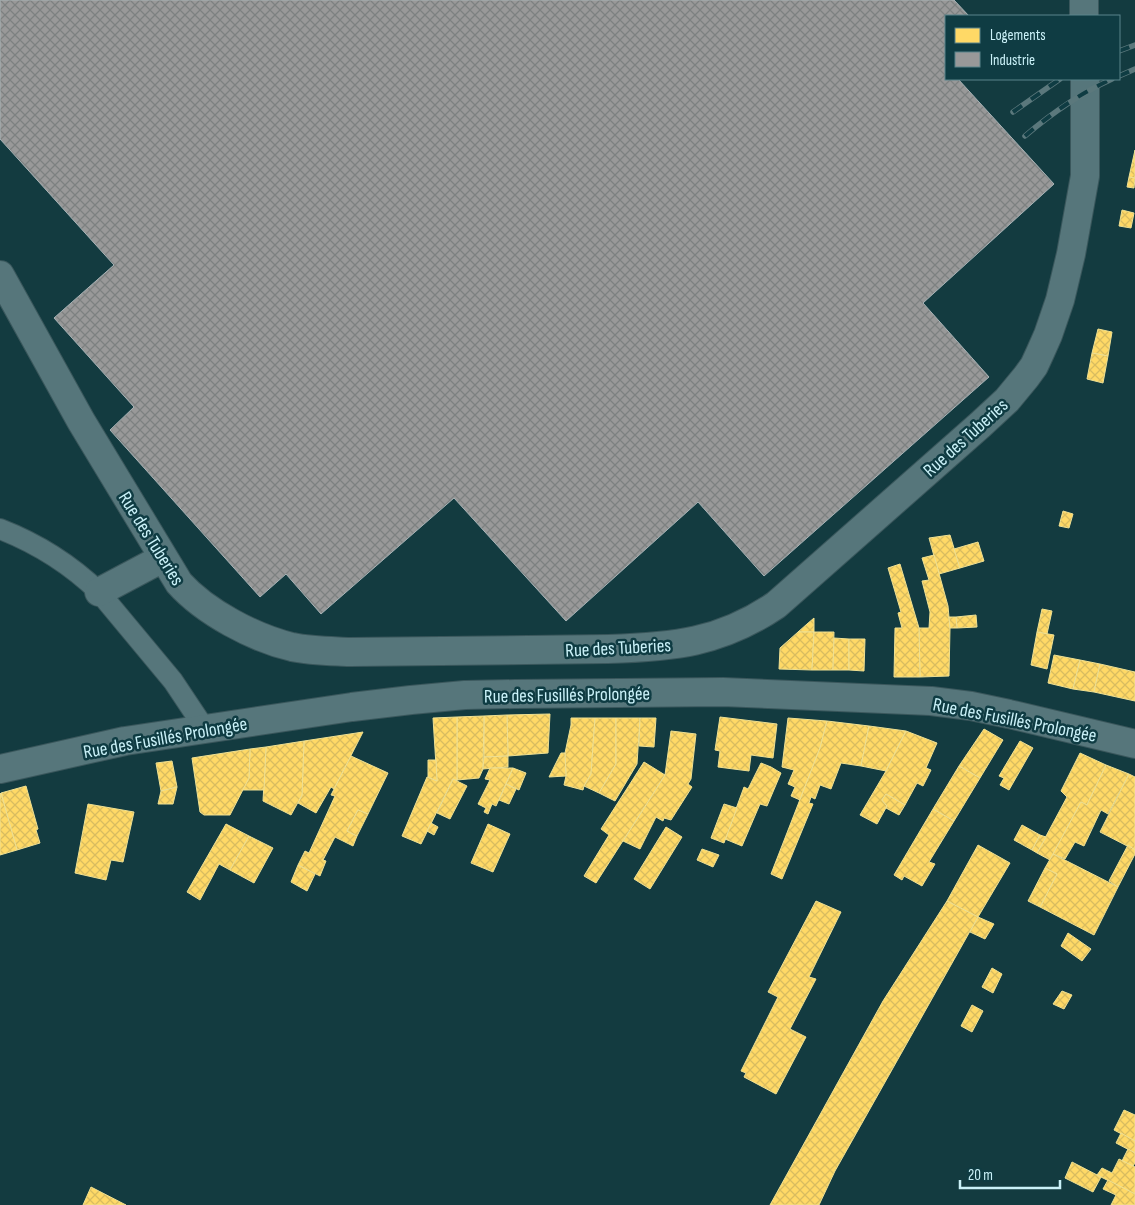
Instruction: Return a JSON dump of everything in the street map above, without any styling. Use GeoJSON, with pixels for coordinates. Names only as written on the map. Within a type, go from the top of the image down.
{"type":"FeatureCollection","features":[{"type":"Feature","properties":{"kind":"street"},"geometry":{"type":"LineString","coordinates":[[1084,0],[1084,15]]}},
{"type":"Feature","properties":{"kind":"street","name":"Rue des Tuberies"},"geometry":{"type":"LineString","coordinates":[[0,274],[85,427],[163,558],[188,594],[212,612],[261,636],[308,650],[350,652],[608,649],[648,647],[693,641],[713,636],[744,624],[769,610],[788,596],[973,432],[1013,394],[1034,366],[1048,335],[1060,300],[1083,192],[1085,80]]}},
{"type":"Feature","properties":{"kind":"street"},"geometry":{"type":"LineString","coordinates":[[99,592],[163,558]]}},
{"type":"Feature","properties":{"kind":"street","name":"Rue des Fusillés Prolongée"},"geometry":{"type":"LineString","coordinates":[[0,769],[125,741],[205,728],[438,697],[515,694],[723,692],[952,703],[1010,714],[1135,744]]}},
{"type":"Feature","properties":{"kind":"lane"},"geometry":{"type":"LineString","coordinates":[[0,529],[19,537],[60,561],[88,581],[173,681],[205,728]]}},
{"type":"Feature","properties":{"kind":"building: Logements"},"geometry":{"type":"Polygon","coordinates":[[[1135,150],[1135,178],[1129,177],[1135,150]]]}},
{"type":"Feature","properties":{"kind":"building: Logements"},"geometry":{"type":"Polygon","coordinates":[[[1129,177],[1135,178],[1134,188],[1127,187],[1129,177]]]}},
{"type":"Feature","properties":{"kind":"building: Logements"},"geometry":{"type":"Polygon","coordinates":[[[1122,210],[1134,213],[1131,228],[1119,226],[1122,210]]]}},
{"type":"Feature","properties":{"kind":"building: Logements"},"geometry":{"type":"Polygon","coordinates":[[[1098,329],[1112,332],[1108,356],[1092,353],[1098,329]]]}},
{"type":"Feature","properties":{"kind":"building: Logements"},"geometry":{"type":"Polygon","coordinates":[[[1092,353],[1108,356],[1103,383],[1087,379],[1092,353]]]}},
{"type":"Feature","properties":{"kind":"building: Logements"},"geometry":{"type":"Polygon","coordinates":[[[1063,511],[1073,514],[1069,528],[1059,526],[1063,511]]]}},
{"type":"Feature","properties":{"kind":"building: Logements"},"geometry":{"type":"Polygon","coordinates":[[[950,535],[960,568],[939,574],[929,538],[950,535]]]}},
{"type":"Feature","properties":{"kind":"building: Logements"},"geometry":{"type":"Polygon","coordinates":[[[978,542],[984,561],[960,568],[954,549],[978,542]]]}},
{"type":"Feature","properties":{"kind":"building: Logements"},"geometry":{"type":"Polygon","coordinates":[[[934,555],[948,606],[950,628],[949,676],[920,677],[919,628],[929,628],[930,612],[922,581],[929,580],[922,558],[934,555]]]}},
{"type":"Feature","properties":{"kind":"building: Logements"},"geometry":{"type":"Polygon","coordinates":[[[900,564],[919,628],[920,677],[894,677],[895,628],[902,628],[898,613],[901,612],[888,568],[900,564]]]}},
{"type":"Feature","properties":{"kind":"building: Logements"},"geometry":{"type":"Polygon","coordinates":[[[1042,609],[1052,611],[1047,634],[1037,632],[1042,609]]]}},
{"type":"Feature","properties":{"kind":"building: Logements"},"geometry":{"type":"Polygon","coordinates":[[[976,615],[977,627],[957,628],[956,617],[976,615]]]}},
{"type":"Feature","properties":{"kind":"building: Logements"},"geometry":{"type":"Polygon","coordinates":[[[949,617],[956,617],[957,628],[950,628],[949,617]]]}},
{"type":"Feature","properties":{"kind":"building: Logements"},"geometry":{"type":"Polygon","coordinates":[[[814,618],[814,632],[798,632],[807,624],[814,618]]]}},
{"type":"Feature","properties":{"kind":"building: Logements"},"geometry":{"type":"Polygon","coordinates":[[[798,632],[814,632],[812,670],[779,669],[780,648],[798,632]]]}},
{"type":"Feature","properties":{"kind":"building: Logements"},"geometry":{"type":"Polygon","coordinates":[[[814,632],[834,632],[833,670],[812,670],[814,632]]]}},
{"type":"Feature","properties":{"kind":"building: Logements"},"geometry":{"type":"Polygon","coordinates":[[[1037,632],[1054,635],[1047,669],[1031,665],[1037,632]]]}},
{"type":"Feature","properties":{"kind":"building: Logements"},"geometry":{"type":"Polygon","coordinates":[[[834,638],[849,639],[849,670],[833,670],[834,638]]]}},
{"type":"Feature","properties":{"kind":"building: Logements"},"geometry":{"type":"Polygon","coordinates":[[[849,639],[865,639],[864,671],[849,670],[849,639]]]}},
{"type":"Feature","properties":{"kind":"building: Logements"},"geometry":{"type":"Polygon","coordinates":[[[1054,655],[1080,660],[1073,689],[1048,683],[1054,655]]]}},
{"type":"Feature","properties":{"kind":"building: Logements"},"geometry":{"type":"Polygon","coordinates":[[[1080,660],[1100,664],[1094,692],[1073,689],[1080,660]]]}},
{"type":"Feature","properties":{"kind":"building: Logements"},"geometry":{"type":"Polygon","coordinates":[[[1100,664],[1135,672],[1135,701],[1094,692],[1100,664]]]}},
{"type":"Feature","properties":{"kind":"building: Logements"},"geometry":{"type":"Polygon","coordinates":[[[550,714],[548,753],[508,756],[507,715],[550,714]]]}},
{"type":"Feature","properties":{"kind":"building: Logements"},"geometry":{"type":"Polygon","coordinates":[[[507,715],[508,756],[484,757],[484,716],[507,715]]]}},
{"type":"Feature","properties":{"kind":"building: Logements"},"geometry":{"type":"Polygon","coordinates":[[[484,716],[483,769],[479,778],[457,780],[457,717],[484,716]]]}},
{"type":"Feature","properties":{"kind":"building: Logements"},"geometry":{"type":"Polygon","coordinates":[[[457,717],[457,781],[453,779],[421,844],[402,836],[427,777],[437,781],[433,718],[457,717]]]}},
{"type":"Feature","properties":{"kind":"building: Logements"},"geometry":{"type":"Polygon","coordinates":[[[720,717],[777,724],[773,758],[751,755],[749,771],[718,767],[720,751],[715,750],[720,717]]]}},
{"type":"Feature","properties":{"kind":"building: Logements"},"geometry":{"type":"Polygon","coordinates":[[[571,718],[595,718],[591,774],[583,790],[564,785],[566,776],[565,753],[571,718]]]}},
{"type":"Feature","properties":{"kind":"building: Logements"},"geometry":{"type":"Polygon","coordinates":[[[595,718],[616,718],[616,764],[599,793],[584,786],[591,774],[595,718]]]}},
{"type":"Feature","properties":{"kind":"building: Logements"},"geometry":{"type":"Polygon","coordinates":[[[616,718],[640,718],[637,764],[615,801],[599,793],[616,764],[616,718]]]}},
{"type":"Feature","properties":{"kind":"building: Logements"},"geometry":{"type":"Polygon","coordinates":[[[640,718],[656,718],[654,747],[639,746],[640,718]]]}},
{"type":"Feature","properties":{"kind":"building: Logements"},"geometry":{"type":"Polygon","coordinates":[[[788,718],[827,721],[820,748],[800,800],[791,796],[795,787],[788,784],[794,770],[782,767],[788,718]]]}},
{"type":"Feature","properties":{"kind":"building: Logements"},"geometry":{"type":"Polygon","coordinates":[[[827,721],[869,726],[861,766],[841,763],[831,789],[820,785],[815,799],[811,797],[809,803],[813,804],[782,879],[771,874],[820,748],[827,721]]]}},
{"type":"Feature","properties":{"kind":"building: Logements"},"geometry":{"type":"Polygon","coordinates":[[[869,726],[906,731],[886,771],[861,766],[869,726]]]}},
{"type":"Feature","properties":{"kind":"building: Logements"},"geometry":{"type":"Polygon","coordinates":[[[984,729],[1003,740],[980,778],[959,766],[984,729]]]}},
{"type":"Feature","properties":{"kind":"building: Logements"},"geometry":{"type":"Polygon","coordinates":[[[671,731],[696,734],[691,779],[688,784],[692,787],[671,820],[664,818],[663,821],[656,817],[640,849],[623,841],[665,775],[671,731]]]}},
{"type":"Feature","properties":{"kind":"building: Logements"},"geometry":{"type":"Polygon","coordinates":[[[906,731],[937,743],[926,768],[931,770],[923,786],[917,783],[905,805],[886,794],[882,800],[887,806],[877,824],[860,815],[886,771],[906,731]]]}},
{"type":"Feature","properties":{"kind":"building: Logements"},"geometry":{"type":"Polygon","coordinates":[[[363,732],[334,789],[331,787],[316,813],[298,803],[302,795],[304,741],[363,732]]]}},
{"type":"Feature","properties":{"kind":"building: Logements"},"geometry":{"type":"Polygon","coordinates":[[[304,741],[302,795],[291,815],[263,801],[266,747],[304,741]]]}},
{"type":"Feature","properties":{"kind":"building: Logements"},"geometry":{"type":"Polygon","coordinates":[[[1020,741],[1033,748],[1009,790],[1000,785],[1004,778],[999,776],[1020,741]]]}},
{"type":"Feature","properties":{"kind":"building: Logements"},"geometry":{"type":"Polygon","coordinates":[[[266,747],[264,790],[242,790],[249,778],[250,749],[266,747]]]}},
{"type":"Feature","properties":{"kind":"building: Logements"},"geometry":{"type":"Polygon","coordinates":[[[250,749],[249,778],[230,815],[204,815],[200,812],[192,758],[250,749]]]}},
{"type":"Feature","properties":{"kind":"building: Logements"},"geometry":{"type":"Polygon","coordinates":[[[561,753],[565,753],[566,776],[549,777],[561,753]]]}},
{"type":"Feature","properties":{"kind":"building: Logements"},"geometry":{"type":"Polygon","coordinates":[[[1080,753],[1106,765],[1087,805],[1081,802],[1050,860],[1037,853],[1067,797],[1061,791],[1080,753]]]}},
{"type":"Feature","properties":{"kind":"building: Logements"},"geometry":{"type":"Polygon","coordinates":[[[351,756],[388,773],[368,814],[358,810],[347,831],[357,836],[353,846],[335,837],[323,860],[326,861],[320,876],[298,865],[305,851],[309,853],[335,796],[331,795],[351,756]]]}},
{"type":"Feature","properties":{"kind":"building: Logements"},"geometry":{"type":"Polygon","coordinates":[[[508,756],[508,767],[483,769],[484,757],[508,756]]]}},
{"type":"Feature","properties":{"kind":"building: Logements"},"geometry":{"type":"Polygon","coordinates":[[[428,760],[436,760],[437,781],[428,777],[428,760]]]}},
{"type":"Feature","properties":{"kind":"building: Logements"},"geometry":{"type":"Polygon","coordinates":[[[172,761],[177,787],[161,791],[156,763],[172,761]]]}},
{"type":"Feature","properties":{"kind":"building: Logements"},"geometry":{"type":"Polygon","coordinates":[[[644,762],[665,775],[596,883],[584,876],[609,835],[601,829],[644,762]]]}},
{"type":"Feature","properties":{"kind":"building: Logements"},"geometry":{"type":"Polygon","coordinates":[[[761,763],[781,773],[767,806],[760,804],[742,846],[725,839],[744,787],[748,789],[761,763]]]}},
{"type":"Feature","properties":{"kind":"building: Logements"},"geometry":{"type":"Polygon","coordinates":[[[1106,765],[1129,774],[1108,814],[1101,810],[1084,846],[1075,842],[1065,859],[1053,854],[1081,802],[1087,805],[1106,765]]]}},
{"type":"Feature","properties":{"kind":"building: Logements"},"geometry":{"type":"Polygon","coordinates":[[[959,766],[980,778],[954,821],[933,809],[959,766]]]}},
{"type":"Feature","properties":{"kind":"building: Logements"},"geometry":{"type":"Polygon","coordinates":[[[490,768],[513,768],[496,806],[492,804],[488,814],[484,812],[486,808],[478,804],[490,780],[485,779],[490,768]]]}},
{"type":"Feature","properties":{"kind":"building: Logements"},"geometry":{"type":"Polygon","coordinates":[[[513,768],[526,773],[519,790],[506,784],[513,768]]]}},
{"type":"Feature","properties":{"kind":"building: Logements"},"geometry":{"type":"Polygon","coordinates":[[[1129,774],[1135,777],[1135,850],[1100,832],[1129,774]]]}},
{"type":"Feature","properties":{"kind":"building: Logements"},"geometry":{"type":"Polygon","coordinates":[[[453,779],[467,786],[450,819],[437,813],[453,779]]]}},
{"type":"Feature","properties":{"kind":"building: Logements"},"geometry":{"type":"Polygon","coordinates":[[[506,784],[516,789],[509,804],[499,800],[506,784]]]}},
{"type":"Feature","properties":{"kind":"building: Logements"},"geometry":{"type":"Polygon","coordinates":[[[26,786],[40,843],[17,850],[1,793],[26,786]]]}},
{"type":"Feature","properties":{"kind":"building: Logements"},"geometry":{"type":"Polygon","coordinates":[[[177,787],[173,804],[158,804],[161,791],[177,787]]]}},
{"type":"Feature","properties":{"kind":"building: Logements"},"geometry":{"type":"Polygon","coordinates":[[[0,794],[17,850],[0,855],[0,794]]]}},
{"type":"Feature","properties":{"kind":"building: Logements"},"geometry":{"type":"Polygon","coordinates":[[[886,794],[905,805],[899,815],[886,808],[887,806],[882,800],[886,794]]]}},
{"type":"Feature","properties":{"kind":"building: Logements"},"geometry":{"type":"Polygon","coordinates":[[[88,804],[134,812],[123,862],[111,860],[106,880],[75,873],[88,804]]]}},
{"type":"Feature","properties":{"kind":"building: Logements"},"geometry":{"type":"Polygon","coordinates":[[[724,804],[737,808],[724,843],[711,838],[724,804]]]}},
{"type":"Feature","properties":{"kind":"building: Logements"},"geometry":{"type":"Polygon","coordinates":[[[933,809],[954,821],[929,862],[935,864],[922,886],[904,876],[902,880],[894,875],[933,809]]]}},
{"type":"Feature","properties":{"kind":"building: Logements"},"geometry":{"type":"Polygon","coordinates":[[[358,810],[368,814],[357,836],[347,831],[358,810]]]}},
{"type":"Feature","properties":{"kind":"building: Logements"},"geometry":{"type":"Polygon","coordinates":[[[431,823],[438,827],[434,835],[427,831],[431,823]]]}},
{"type":"Feature","properties":{"kind":"building: Logements"},"geometry":{"type":"Polygon","coordinates":[[[226,824],[249,836],[230,870],[219,864],[200,900],[187,892],[226,824]]]}},
{"type":"Feature","properties":{"kind":"building: Logements"},"geometry":{"type":"Polygon","coordinates":[[[488,824],[510,834],[493,872],[471,863],[488,824]]]}},
{"type":"Feature","properties":{"kind":"building: Logements"},"geometry":{"type":"Polygon","coordinates":[[[1022,825],[1040,835],[1032,850],[1014,840],[1022,825]]]}},
{"type":"Feature","properties":{"kind":"building: Logements"},"geometry":{"type":"Polygon","coordinates":[[[666,827],[682,837],[650,889],[634,879],[666,827]]]}},
{"type":"Feature","properties":{"kind":"building: Logements"},"geometry":{"type":"Polygon","coordinates":[[[1040,835],[1046,837],[1037,853],[1032,850],[1040,835]]]}},
{"type":"Feature","properties":{"kind":"building: Logements"},"geometry":{"type":"Polygon","coordinates":[[[249,836],[273,848],[254,883],[230,870],[249,836]]]}},
{"type":"Feature","properties":{"kind":"building: Logements"},"geometry":{"type":"Polygon","coordinates":[[[978,845],[1010,863],[978,917],[947,901],[978,845]]]}},
{"type":"Feature","properties":{"kind":"building: Logements"},"geometry":{"type":"Polygon","coordinates":[[[1128,845],[1135,850],[1135,854],[1118,887],[1109,881],[1128,845]]]}},
{"type":"Feature","properties":{"kind":"building: Logements"},"geometry":{"type":"Polygon","coordinates":[[[702,849],[719,855],[713,867],[697,860],[702,849]]]}},
{"type":"Feature","properties":{"kind":"building: Logements"},"geometry":{"type":"Polygon","coordinates":[[[1053,854],[1118,887],[1094,935],[1040,907],[1057,874],[1045,868],[1053,854]]]}},
{"type":"Feature","properties":{"kind":"building: Logements"},"geometry":{"type":"Polygon","coordinates":[[[298,865],[315,874],[307,891],[291,882],[298,865]]]}},
{"type":"Feature","properties":{"kind":"building: Logements"},"geometry":{"type":"Polygon","coordinates":[[[1045,868],[1057,874],[1040,907],[1028,901],[1045,868]]]}},
{"type":"Feature","properties":{"kind":"building: Logements"},"geometry":{"type":"Polygon","coordinates":[[[816,901],[841,912],[809,977],[816,979],[790,1029],[806,1037],[776,1094],[744,1077],[746,1073],[741,1071],[778,997],[768,992],[816,901]]]}},
{"type":"Feature","properties":{"kind":"building: Logements"},"geometry":{"type":"Polygon","coordinates":[[[947,901],[978,917],[835,1171],[819,1205],[770,1205],[883,1001],[947,901]]]}},
{"type":"Feature","properties":{"kind":"building: Logements"},"geometry":{"type":"Polygon","coordinates":[[[978,917],[994,924],[985,939],[970,932],[978,917]]]}},
{"type":"Feature","properties":{"kind":"building: Logements"},"geometry":{"type":"Polygon","coordinates":[[[1068,933],[1091,949],[1082,961],[1061,946],[1068,933]]]}},
{"type":"Feature","properties":{"kind":"building: Logements"},"geometry":{"type":"Polygon","coordinates":[[[992,968],[1002,974],[993,993],[982,987],[992,968]]]}},
{"type":"Feature","properties":{"kind":"building: Logements"},"geometry":{"type":"Polygon","coordinates":[[[1062,991],[1072,995],[1064,1009],[1053,1004],[1062,991]]]}},
{"type":"Feature","properties":{"kind":"building: Logements"},"geometry":{"type":"Polygon","coordinates":[[[972,1005],[983,1011],[972,1032],[961,1026],[972,1005]]]}},
{"type":"Feature","properties":{"kind":"building: Logements"},"geometry":{"type":"Polygon","coordinates":[[[1124,1110],[1135,1115],[1135,1141],[1114,1130],[1124,1110]]]}},
{"type":"Feature","properties":{"kind":"building: Logements"},"geometry":{"type":"Polygon","coordinates":[[[1121,1133],[1135,1141],[1135,1153],[1116,1143],[1121,1133]]]}},
{"type":"Feature","properties":{"kind":"building: Logements"},"geometry":{"type":"Polygon","coordinates":[[[1128,1149],[1135,1153],[1135,1163],[1133,1166],[1122,1161],[1128,1149]]]}},
{"type":"Feature","properties":{"kind":"building: Logements"},"geometry":{"type":"Polygon","coordinates":[[[1119,1159],[1135,1167],[1135,1194],[1097,1175],[1102,1168],[1112,1173],[1119,1159]]]}},
{"type":"Feature","properties":{"kind":"building: Logements"},"geometry":{"type":"Polygon","coordinates":[[[1072,1162],[1101,1177],[1093,1192],[1065,1178],[1072,1162]]]}},
{"type":"Feature","properties":{"kind":"building: Logements"},"geometry":{"type":"Polygon","coordinates":[[[1108,1180],[1135,1194],[1135,1205],[1111,1205],[1116,1195],[1103,1189],[1108,1180]]]}},
{"type":"Feature","properties":{"kind":"building: Logements"},"geometry":{"type":"Polygon","coordinates":[[[91,1187],[126,1205],[83,1205],[91,1187]]]}},
{"type":"Feature","properties":{"kind":"building: Industrie"},"geometry":{"type":"Polygon","coordinates":[[[0,0],[954,0],[968,15],[945,15],[945,80],[959,80],[1054,184],[923,303],[989,377],[764,576],[698,502],[566,621],[454,498],[321,614],[286,574],[260,597],[110,430],[134,407],[54,318],[114,265],[0,139],[0,0]]]}},
{"type":"Feature","properties":{"kind":"railway"},"geometry":{"type":"LineString","coordinates":[[1120,51],[1135,45]]}},
{"type":"Feature","properties":{"kind":"railway"},"geometry":{"type":"LineString","coordinates":[[1120,76],[1135,69]]}},
{"type":"Feature","properties":{"kind":"railway"},"geometry":{"type":"LineString","coordinates":[[1013,112],[1059,80]]}},
{"type":"Feature","properties":{"kind":"railway"},"geometry":{"type":"LineString","coordinates":[[1025,136],[1067,104],[1110,80]]}}]}
